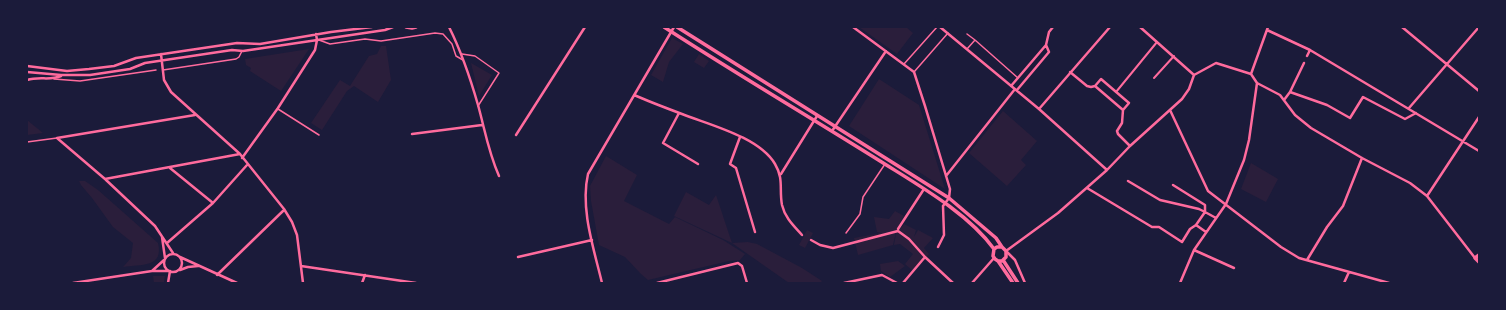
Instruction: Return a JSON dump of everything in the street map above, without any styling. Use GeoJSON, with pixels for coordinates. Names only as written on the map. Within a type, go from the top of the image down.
{"type":"FeatureCollection","features":[{"type":"Feature","properties":{"kind":"street"},"geometry":{"type":"LineString","coordinates":[[27,66],[56,70],[83,70],[114,66],[136,58],[237,42],[260,44],[316,34],[372,27]]}},
{"type":"Feature","properties":{"kind":"street"},"geometry":{"type":"LineString","coordinates":[[27,72],[61,75],[90,75],[130,69],[145,63],[232,50],[243,50],[317,40],[385,30],[393,27]]}},
{"type":"Feature","properties":{"kind":"street"},"geometry":{"type":"LineString","coordinates":[[406,27],[416,27]]}},
{"type":"Feature","properties":{"kind":"street"},"geometry":{"type":"LineString","coordinates":[[449,27],[462,54],[478,106],[491,159],[499,176]]}},
{"type":"Feature","properties":{"kind":"street"},"geometry":{"type":"LineString","coordinates":[[516,135],[585,27]]}},
{"type":"Feature","properties":{"kind":"street"},"geometry":{"type":"LineString","coordinates":[[664,27],[885,164],[945,203],[987,239],[994,249],[994,258],[998,261],[1013,283]]}},
{"type":"Feature","properties":{"kind":"street"},"geometry":{"type":"LineString","coordinates":[[602,283],[587,213],[586,185],[588,174],[671,32],[676,27],[949,198],[992,234],[1015,260],[1025,283]]}},
{"type":"Feature","properties":{"kind":"street"},"geometry":{"type":"LineString","coordinates":[[853,27],[914,72],[950,189],[949,198],[943,208],[944,235],[938,247]]}},
{"type":"Feature","properties":{"kind":"street"},"geometry":{"type":"LineString","coordinates":[[940,27],[1040,110],[1107,170]]}},
{"type":"Feature","properties":{"kind":"street"},"geometry":{"type":"LineString","coordinates":[[1011,86],[1046,45],[1049,32],[1053,27]]}},
{"type":"Feature","properties":{"kind":"street"},"geometry":{"type":"LineString","coordinates":[[1040,110],[1070,72],[1110,27]]}},
{"type":"Feature","properties":{"kind":"street"},"geometry":{"type":"LineString","coordinates":[[1141,27],[1194,75]]}},
{"type":"Feature","properties":{"kind":"street"},"geometry":{"type":"LineString","coordinates":[[1402,27],[1479,91]]}},
{"type":"Feature","properties":{"kind":"street"},"geometry":{"type":"LineString","coordinates":[[1409,108],[1479,27]]}},
{"type":"Feature","properties":{"kind":"street"},"geometry":{"type":"LineString","coordinates":[[1251,74],[1267,28],[1272,32],[1310,50],[1479,151]]}},
{"type":"Feature","properties":{"kind":"street"},"geometry":{"type":"LineString","coordinates":[[242,158],[278,108],[315,50],[317,40],[316,34]]}},
{"type":"Feature","properties":{"kind":"street"},"geometry":{"type":"LineString","coordinates":[[1116,92],[1157,41]]}},
{"type":"Feature","properties":{"kind":"street"},"geometry":{"type":"LineString","coordinates":[[946,176],[1049,52],[1046,45]]}},
{"type":"Feature","properties":{"kind":"street"},"geometry":{"type":"LineString","coordinates":[[1307,56],[1310,50]]}},
{"type":"Feature","properties":{"kind":"street"},"geometry":{"type":"LineString","coordinates":[[832,131],[886,51]]}},
{"type":"Feature","properties":{"kind":"street"},"geometry":{"type":"LineString","coordinates":[[161,54],[164,80],[168,88],[195,115],[240,154],[292,222],[297,235],[303,283]]}},
{"type":"Feature","properties":{"kind":"street"},"geometry":{"type":"LineString","coordinates":[[1154,78],[1174,56]]}},
{"type":"Feature","properties":{"kind":"street"},"geometry":{"type":"LineString","coordinates":[[998,261],[1003,260],[1006,256],[1006,251],[1058,212],[1107,170],[1130,146],[1182,99],[1189,89],[1194,75],[1216,63],[1251,74],[1257,83],[1280,95],[1295,115],[1310,128],[1362,158],[1410,183],[1427,196],[1479,262]]}},
{"type":"Feature","properties":{"kind":"street"},"geometry":{"type":"LineString","coordinates":[[1284,100],[1290,92],[1304,63]]}},
{"type":"Feature","properties":{"kind":"street"},"geometry":{"type":"LineString","coordinates":[[1070,72],[1088,86],[1095,86],[1123,110]]}},
{"type":"Feature","properties":{"kind":"street"},"geometry":{"type":"LineString","coordinates":[[27,80],[41,77],[54,79],[61,75]]}},
{"type":"Feature","properties":{"kind":"street"},"geometry":{"type":"LineString","coordinates":[[1095,86],[1101,79],[1129,103],[1123,110],[1122,123],[1117,130],[1118,134],[1130,146]]}},
{"type":"Feature","properties":{"kind":"street"},"geometry":{"type":"LineString","coordinates":[[1180,283],[1194,250],[1226,204],[1245,156],[1257,83]]}},
{"type":"Feature","properties":{"kind":"street"},"geometry":{"type":"LineString","coordinates":[[1290,92],[1327,105],[1350,118],[1363,97],[1405,119],[1417,113]]}},
{"type":"Feature","properties":{"kind":"street"},"geometry":{"type":"LineString","coordinates":[[634,95],[740,137],[767,154],[774,162],[780,174],[782,206],[789,222],[802,235]]}},
{"type":"Feature","properties":{"kind":"street"},"geometry":{"type":"LineString","coordinates":[[1170,110],[1208,190],[1289,252],[1307,260],[1381,282],[1390,283]]}},
{"type":"Feature","properties":{"kind":"street"},"geometry":{"type":"LineString","coordinates":[[679,113],[663,143],[698,164]]}},
{"type":"Feature","properties":{"kind":"street"},"geometry":{"type":"LineString","coordinates":[[57,138],[195,115]]}},
{"type":"Feature","properties":{"kind":"street"},"geometry":{"type":"LineString","coordinates":[[780,174],[818,116]]}},
{"type":"Feature","properties":{"kind":"street"},"geometry":{"type":"LineString","coordinates":[[1427,196],[1479,117]]}},
{"type":"Feature","properties":{"kind":"street"},"geometry":{"type":"LineString","coordinates":[[412,134],[482,125]]}},
{"type":"Feature","properties":{"kind":"street"},"geometry":{"type":"LineString","coordinates":[[740,137],[730,164],[736,168],[755,232]]}},
{"type":"Feature","properties":{"kind":"street"},"geometry":{"type":"LineString","coordinates":[[57,138],[155,226],[173,253],[237,283]]}},
{"type":"Feature","properties":{"kind":"street"},"geometry":{"type":"LineString","coordinates":[[105,180],[240,154]]}},
{"type":"Feature","properties":{"kind":"street"},"geometry":{"type":"LineString","coordinates":[[1307,260],[1327,227],[1343,206],[1362,158]]}},
{"type":"Feature","properties":{"kind":"street"},"geometry":{"type":"LineString","coordinates":[[167,243],[213,203],[247,165]]}},
{"type":"Feature","properties":{"kind":"street"},"geometry":{"type":"LineString","coordinates":[[170,168],[213,203]]}},
{"type":"Feature","properties":{"kind":"street"},"geometry":{"type":"LineString","coordinates":[[1128,181],[1160,200],[1199,209],[1216,218]]}},
{"type":"Feature","properties":{"kind":"street"},"geometry":{"type":"LineString","coordinates":[[1173,185],[1203,204],[1206,212]]}},
{"type":"Feature","properties":{"kind":"street"},"geometry":{"type":"LineString","coordinates":[[1087,188],[1152,227],[1159,227],[1182,242],[1190,229],[1196,225],[1206,212]]}},
{"type":"Feature","properties":{"kind":"street"},"geometry":{"type":"LineString","coordinates":[[898,229],[924,189]]}},
{"type":"Feature","properties":{"kind":"street"},"geometry":{"type":"LineString","coordinates":[[217,274],[284,210]]}},
{"type":"Feature","properties":{"kind":"street"},"geometry":{"type":"LineString","coordinates":[[1196,225],[1206,232]]}},
{"type":"Feature","properties":{"kind":"street"},"geometry":{"type":"LineString","coordinates":[[811,240],[820,245],[832,248],[898,231],[909,239],[925,257],[953,283]]}},
{"type":"Feature","properties":{"kind":"street"},"geometry":{"type":"LineString","coordinates":[[162,236],[164,266],[170,271]]}},
{"type":"Feature","properties":{"kind":"street"},"geometry":{"type":"LineString","coordinates":[[518,257],[592,240]]}},
{"type":"Feature","properties":{"kind":"street"},"geometry":{"type":"LineString","coordinates":[[994,249],[997,247],[1002,247]]}},
{"type":"Feature","properties":{"kind":"street"},"geometry":{"type":"LineString","coordinates":[[1194,250],[1234,268]]}},
{"type":"Feature","properties":{"kind":"street"},"geometry":{"type":"LineString","coordinates":[[152,271],[167,255],[173,253]]}},
{"type":"Feature","properties":{"kind":"street"},"geometry":{"type":"LineString","coordinates":[[1475,258],[1479,255]]}},
{"type":"Feature","properties":{"kind":"street"},"geometry":{"type":"LineString","coordinates":[[177,271],[182,264],[180,257]]}},
{"type":"Feature","properties":{"kind":"street"},"geometry":{"type":"LineString","coordinates":[[903,283],[925,257]]}},
{"type":"Feature","properties":{"kind":"street"},"geometry":{"type":"LineString","coordinates":[[972,283],[994,258]]}},
{"type":"Feature","properties":{"kind":"street"},"geometry":{"type":"LineString","coordinates":[[1003,260],[1018,283]]}},
{"type":"Feature","properties":{"kind":"street"},"geometry":{"type":"LineString","coordinates":[[660,283],[738,263],[742,266],[747,283]]}},
{"type":"Feature","properties":{"kind":"street"},"geometry":{"type":"LineString","coordinates":[[73,283],[152,271],[177,271],[188,267],[198,266]]}},
{"type":"Feature","properties":{"kind":"street"},"geometry":{"type":"LineString","coordinates":[[301,266],[416,283]]}},
{"type":"Feature","properties":{"kind":"street"},"geometry":{"type":"LineString","coordinates":[[168,283],[170,271]]}},
{"type":"Feature","properties":{"kind":"street"},"geometry":{"type":"LineString","coordinates":[[1344,283],[1350,272]]}},
{"type":"Feature","properties":{"kind":"street"},"geometry":{"type":"LineString","coordinates":[[844,283],[882,274],[897,283]]}},
{"type":"Feature","properties":{"kind":"street"},"geometry":{"type":"LineString","coordinates":[[362,283],[365,275]]}},
{"type":"Feature","properties":{"kind":"lane"},"geometry":{"type":"LineString","coordinates":[[904,64],[937,27]]}},
{"type":"Feature","properties":{"kind":"lane"},"geometry":{"type":"LineString","coordinates":[[317,40],[330,44],[365,39],[381,41],[435,33],[443,34],[448,38],[456,56],[464,60]]}},
{"type":"Feature","properties":{"kind":"lane"},"geometry":{"type":"LineString","coordinates":[[914,72],[948,33]]}},
{"type":"Feature","properties":{"kind":"lane"},"geometry":{"type":"LineString","coordinates":[[967,34],[1018,78]]}},
{"type":"Feature","properties":{"kind":"lane"},"geometry":{"type":"LineString","coordinates":[[967,49],[975,40]]}},
{"type":"Feature","properties":{"kind":"lane"},"geometry":{"type":"LineString","coordinates":[[163,70],[236,59],[240,57],[243,50]]}},
{"type":"Feature","properties":{"kind":"lane"},"geometry":{"type":"LineString","coordinates":[[462,54],[475,56],[499,73],[478,106]]}},
{"type":"Feature","properties":{"kind":"lane"},"geometry":{"type":"LineString","coordinates":[[54,79],[80,81],[156,70]]}},
{"type":"Feature","properties":{"kind":"lane"},"geometry":{"type":"LineString","coordinates":[[278,108],[319,135]]}},
{"type":"Feature","properties":{"kind":"lane"},"geometry":{"type":"LineString","coordinates":[[27,142],[57,138]]}},
{"type":"Feature","properties":{"kind":"lane"},"geometry":{"type":"LineString","coordinates":[[846,233],[860,214],[863,197],[885,164]]}},
{"type":"Feature","properties":{"kind":"shaded area"},"geometry":{"type":"Polygon","coordinates":[[[859,27],[906,27],[913,33],[897,54],[859,27]]]}},
{"type":"Feature","properties":{"kind":"shaded area"},"geometry":{"type":"Polygon","coordinates":[[[672,38],[683,44],[669,62],[663,82],[651,75],[672,38]]]}},
{"type":"Feature","properties":{"kind":"shaded area"},"geometry":{"type":"Polygon","coordinates":[[[381,46],[386,46],[391,80],[378,102],[354,86],[347,91],[322,130],[311,123],[340,80],[350,86],[369,56],[377,54],[381,46]]]}},
{"type":"Feature","properties":{"kind":"shaded area"},"geometry":{"type":"Polygon","coordinates":[[[309,49],[281,91],[250,71],[251,68],[246,65],[245,59],[309,49]]]}},
{"type":"Feature","properties":{"kind":"shaded area"},"geometry":{"type":"Polygon","coordinates":[[[699,54],[709,61],[704,68],[694,62],[699,54]]]}},
{"type":"Feature","properties":{"kind":"shaded area"},"geometry":{"type":"Polygon","coordinates":[[[471,63],[492,75],[479,96],[471,63]]]}},
{"type":"Feature","properties":{"kind":"shaded area"},"geometry":{"type":"Polygon","coordinates":[[[879,79],[919,105],[945,189],[849,126],[879,79]]]}},
{"type":"Feature","properties":{"kind":"shaded area"},"geometry":{"type":"Polygon","coordinates":[[[1003,111],[1037,141],[1021,160],[1026,165],[1007,186],[969,153],[1003,111]]]}},
{"type":"Feature","properties":{"kind":"shaded area"},"geometry":{"type":"Polygon","coordinates":[[[27,120],[43,133],[27,135],[27,120]]]}},
{"type":"Feature","properties":{"kind":"shaded area"},"geometry":{"type":"Polygon","coordinates":[[[606,156],[637,175],[624,201],[669,224],[675,217],[723,240],[745,254],[740,260],[729,261],[648,280],[625,257],[599,245],[591,201],[590,186],[606,156]]]}},
{"type":"Feature","properties":{"kind":"shaded area"},"geometry":{"type":"Polygon","coordinates":[[[1251,163],[1278,179],[1266,202],[1241,189],[1251,163]]]}},
{"type":"Feature","properties":{"kind":"shaded area"},"geometry":{"type":"Polygon","coordinates":[[[79,181],[85,181],[98,190],[158,243],[158,257],[154,261],[144,265],[123,267],[131,258],[133,243],[113,227],[79,181]]]}},
{"type":"Feature","properties":{"kind":"shaded area"},"geometry":{"type":"Polygon","coordinates":[[[686,192],[709,205],[716,195],[732,243],[674,216],[686,192]]]}},
{"type":"Feature","properties":{"kind":"shaded area"},"geometry":{"type":"Polygon","coordinates":[[[895,211],[904,216],[898,227],[901,228],[904,224],[916,230],[914,237],[918,230],[933,238],[924,248],[929,254],[913,271],[905,264],[913,254],[900,244],[894,245],[897,228],[893,245],[858,255],[854,238],[881,233],[877,232],[874,217],[889,219],[895,211]]]}},
{"type":"Feature","properties":{"kind":"shaded area"},"geometry":{"type":"Polygon","coordinates":[[[807,230],[813,233],[805,248],[799,245],[807,230]]]}},
{"type":"Feature","properties":{"kind":"shaded area"},"geometry":{"type":"Polygon","coordinates":[[[748,242],[757,244],[802,268],[822,281],[820,283],[789,283],[732,243],[748,242]]]}},
{"type":"Feature","properties":{"kind":"shaded area"},"geometry":{"type":"Polygon","coordinates":[[[898,261],[905,266],[890,277],[881,271],[880,264],[898,261]]]}},
{"type":"Feature","properties":{"kind":"shaded area"},"geometry":{"type":"Polygon","coordinates":[[[153,276],[165,276],[164,282],[154,283],[153,276]]]}}]}
